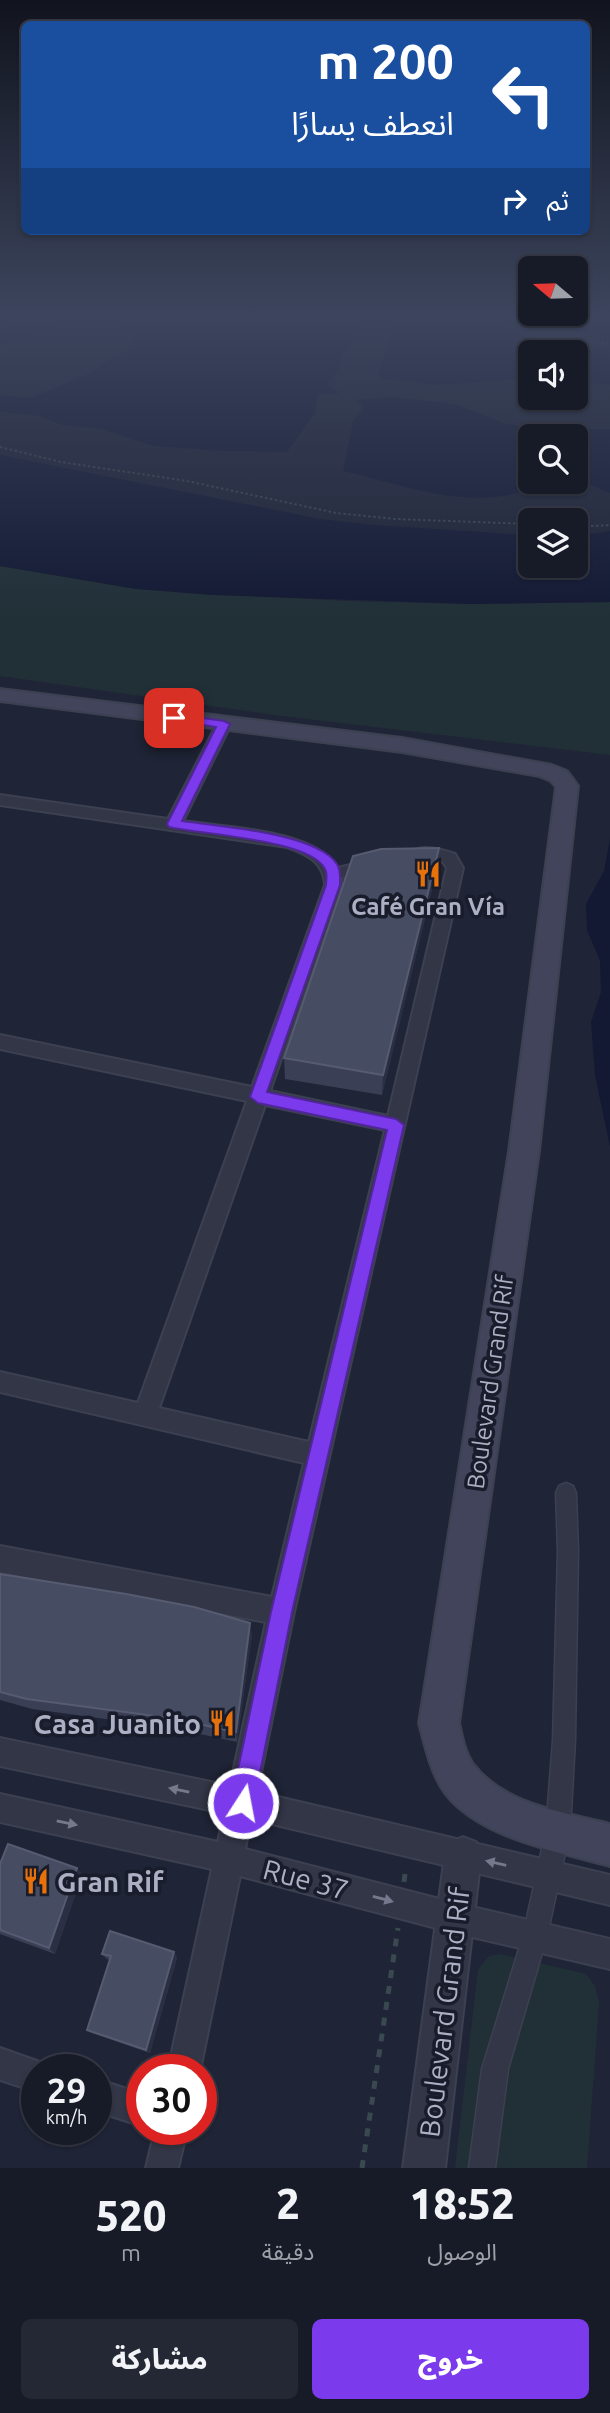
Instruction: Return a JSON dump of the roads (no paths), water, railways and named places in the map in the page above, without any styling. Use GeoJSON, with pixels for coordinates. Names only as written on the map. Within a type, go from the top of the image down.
{"type":"FeatureCollection","features":[{"type":"Feature","properties":{"kind":"main road"},"geometry":{"type":"LineString","coordinates":[[0,695],[224,724]]}},
{"type":"Feature","properties":{"kind":"main road","name":"Boulevard Grand Rif"},"geometry":{"type":"LineString","coordinates":[[224,724],[427,749],[544,770],[559,776],[567,786],[524,1151],[439,1723],[446,1753],[461,1780],[483,1802],[511,1815],[610,1845]]}},
{"type":"Feature","properties":{"kind":"street"},"geometry":{"type":"LineString","coordinates":[[174,824],[224,724]]}},
{"type":"Feature","properties":{"kind":"street"},"geometry":{"type":"LineString","coordinates":[[0,800],[290,842],[323,858],[331,865],[334,874],[333,885],[145,1415]]}},
{"type":"Feature","properties":{"kind":"street"},"geometry":{"type":"LineString","coordinates":[[187,2054],[243,1803],[281,1612],[455,868],[449,858],[437,854],[389,861],[334,874]]}},
{"type":"Feature","properties":{"kind":"street"},"geometry":{"type":"LineString","coordinates":[[0,1042],[396,1125]]}},
{"type":"Feature","properties":{"kind":"street"},"geometry":{"type":"LineString","coordinates":[[0,1382],[319,1455]]}},
{"type":"Feature","properties":{"kind":"street"},"geometry":{"type":"LineString","coordinates":[[482,2168],[495,2069],[536,1936],[558,1830],[565,1713],[568,1551],[566,1493]]}},
{"type":"Feature","properties":{"kind":"street"},"geometry":{"type":"LineString","coordinates":[[0,1559],[281,1612]]}},
{"type":"Feature","properties":{"kind":"street"},"geometry":{"type":"LineString","coordinates":[[0,1752],[243,1803],[610,1890]]}},
{"type":"Feature","properties":{"kind":"street","name":"Rue 37"},"geometry":{"type":"LineString","coordinates":[[0,1808],[230,1859],[455,1918],[610,1954]]}},
{"type":"Feature","properties":{"kind":"street","name":"Boulevard Grand Rif"},"geometry":{"type":"LineString","coordinates":[[424,2168],[463,1855]]}},
{"type":"Feature","properties":{"kind":"street"},"geometry":{"type":"LineString","coordinates":[[0,2064],[21,2071]]}},
{"type":"Feature","properties":{"kind":"street"},"geometry":{"type":"LineString","coordinates":[[162,2168],[167,2145]]}},
{"type":"Feature","properties":{"kind":"water"},"geometry":{"type":"Polygon","coordinates":[[[45,418],[311,418],[287,452],[153,446],[101,429],[62,425],[45,418]]]}},
{"type":"Feature","properties":{"kind":"water"},"geometry":{"type":"Polygon","coordinates":[[[355,418],[491,418],[518,425],[518,491],[510,495],[466,497],[425,492],[343,471],[355,418]]]}},
{"type":"Feature","properties":{"kind":"water"},"geometry":{"type":"Polygon","coordinates":[[[588,429],[610,429],[610,493],[588,484],[588,429]]]}},
{"type":"Feature","properties":{"kind":"water"},"geometry":{"type":"Polygon","coordinates":[[[0,455],[320,519],[518,534],[518,578],[588,578],[588,534],[610,531],[610,602],[470,604],[212,595],[136,589],[0,566],[0,455]]]}},
{"type":"Feature","properties":{"kind":"water"},"geometry":{"type":"Polygon","coordinates":[[[610,839],[610,1147],[595,1075],[591,1022],[601,992],[600,961],[587,930],[586,904],[604,871],[610,839]]]}},
{"type":"Feature","properties":{"kind":"place","name":"Café Gran Vía"},"geometry":{"type":"Point","coordinates":[428,874]}},
{"type":"Feature","properties":{"kind":"place","name":"Casa Juanito"},"geometry":{"type":"Point","coordinates":[222,1723]}},
{"type":"Feature","properties":{"kind":"place","name":"Gran Rif"},"geometry":{"type":"Point","coordinates":[36,1881]}}]}
